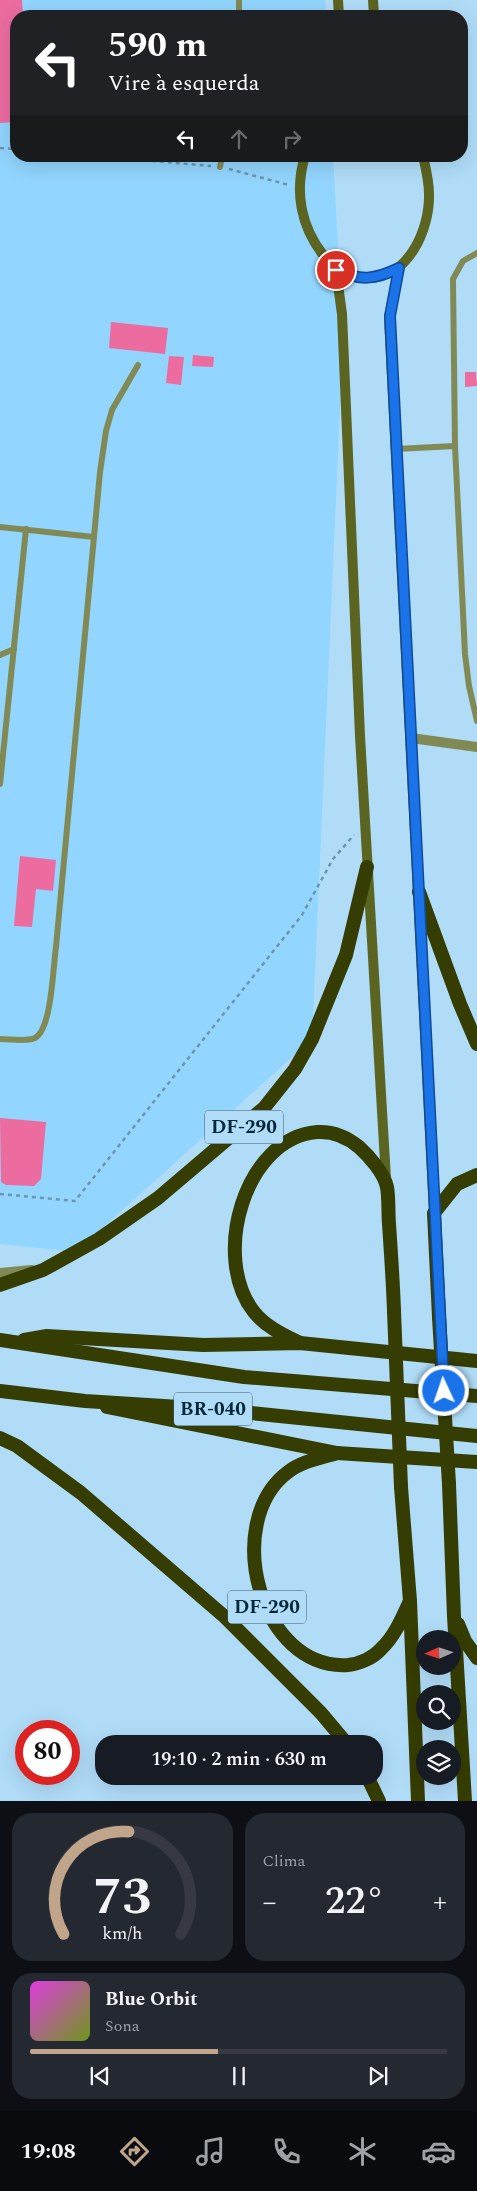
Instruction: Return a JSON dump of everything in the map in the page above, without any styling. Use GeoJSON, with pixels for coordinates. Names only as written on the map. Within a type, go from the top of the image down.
{"type":"FeatureCollection","features":[{"type":"Feature","properties":{"kind":"highway","name":"DF-290"},"geometry":{"type":"LineString","coordinates":[[0,1286],[42,1270],[99,1239],[158,1198],[264,1108],[295,1069],[312,1039],[346,955],[367,867]]}},
{"type":"Feature","properties":{"kind":"highway"},"geometry":{"type":"LineString","coordinates":[[419,892],[460,1004],[477,1044]]}},
{"type":"Feature","properties":{"kind":"highway"},"geometry":{"type":"LineString","coordinates":[[300,1343],[265,1323],[254,1312],[245,1298],[239,1282],[234,1251],[236,1229],[253,1180],[271,1153],[281,1145],[304,1133],[321,1132],[338,1134],[353,1142],[365,1152],[387,1185]]}},
{"type":"Feature","properties":{"kind":"highway"},"geometry":{"type":"LineString","coordinates":[[465,1801],[434,1213],[457,1184],[477,1175]]}},
{"type":"Feature","properties":{"kind":"highway","name":"DF-290"},"geometry":{"type":"LineString","coordinates":[[387,1185],[401,1487],[410,1600],[418,1801]]}},
{"type":"Feature","properties":{"kind":"highway"},"geometry":{"type":"LineString","coordinates":[[6,1341],[47,1336],[203,1346],[300,1343],[476,1360]]}},
{"type":"Feature","properties":{"kind":"highway","name":"BR-040"},"geometry":{"type":"LineString","coordinates":[[6,1341],[244,1376],[477,1396]]}},
{"type":"Feature","properties":{"kind":"highway","name":"BR-040"},"geometry":{"type":"LineString","coordinates":[[0,1392],[85,1401],[210,1409],[477,1436]]}},
{"type":"Feature","properties":{"kind":"highway"},"geometry":{"type":"LineString","coordinates":[[85,1401],[120,1411],[337,1453],[477,1462]]}},
{"type":"Feature","properties":{"kind":"highway"},"geometry":{"type":"LineString","coordinates":[[0,1438],[17,1446],[80,1493],[225,1617],[321,1712],[340,1735]]}},
{"type":"Feature","properties":{"kind":"highway","name":"DF-290"},"geometry":{"type":"LineString","coordinates":[[337,1453],[300,1464],[288,1472],[277,1481],[262,1503],[255,1527],[254,1556],[259,1588],[265,1603],[280,1629],[303,1653],[322,1663],[340,1665],[353,1664],[380,1651],[395,1633],[410,1600]]}},
{"type":"Feature","properties":{"kind":"highway"},"geometry":{"type":"LineString","coordinates":[[454,1616],[464,1641],[477,1658]]}},
{"type":"Feature","properties":{"kind":"highway"},"geometry":{"type":"LineString","coordinates":[[372,1785],[380,1801]]}},
{"type":"Feature","properties":{"kind":"main road"},"geometry":{"type":"LineString","coordinates":[[303,162],[301,188],[302,209],[306,229],[316,246],[336,270],[350,276],[366,278],[382,276],[399,268]]}},
{"type":"Feature","properties":{"kind":"main road"},"geometry":{"type":"LineString","coordinates":[[425,162],[428,174],[429,194],[427,221],[416,245],[399,268],[390,316],[434,1213]]}},
{"type":"Feature","properties":{"kind":"main road","name":"DF-290"},"geometry":{"type":"LineString","coordinates":[[336,270],[342,314],[367,867],[387,1185]]}},
{"type":"Feature","properties":{"kind":"street"},"geometry":{"type":"LineString","coordinates":[[411,738],[477,747]]}},
{"type":"Feature","properties":{"kind":"street"},"geometry":{"type":"LineString","coordinates":[[0,1273],[42,1270]]}},
{"type":"Feature","properties":{"kind":"lane"},"geometry":{"type":"LineString","coordinates":[[220,167],[221,162]]}},
{"type":"Feature","properties":{"kind":"lane"},"geometry":{"type":"LineString","coordinates":[[477,253],[463,261],[453,279],[456,446],[465,654],[469,686],[477,721]]}},
{"type":"Feature","properties":{"kind":"lane"},"geometry":{"type":"LineString","coordinates":[[0,1039],[35,1038],[42,1032],[47,1019],[106,431],[120,394],[138,365]]}},
{"type":"Feature","properties":{"kind":"lane"},"geometry":{"type":"LineString","coordinates":[[396,449],[456,446]]}},
{"type":"Feature","properties":{"kind":"lane"},"geometry":{"type":"LineString","coordinates":[[0,527],[94,537]]}},
{"type":"Feature","properties":{"kind":"lane"},"geometry":{"type":"LineString","coordinates":[[0,784],[26,529]]}},
{"type":"Feature","properties":{"kind":"lane"},"geometry":{"type":"LineString","coordinates":[[0,655],[14,649]]}},
{"type":"Feature","properties":{"kind":"path"},"geometry":{"type":"LineString","coordinates":[[164,162],[220,167],[301,188]]}},
{"type":"Feature","properties":{"kind":"path"},"geometry":{"type":"LineString","coordinates":[[0,1194],[75,1201],[302,914],[333,859],[365,822]]}},
{"type":"Feature","properties":{"kind":"shaded area"},"geometry":{"type":"Polygon","coordinates":[[[0,0],[325,0],[326,10],[10,10],[10,162],[333,162],[343,340],[312,1039],[76,1252],[0,1244],[0,0]]]}},
{"type":"Feature","properties":{"kind":"building"},"geometry":{"type":"Polygon","coordinates":[[[0,0],[22,0],[23,10],[10,10],[10,122],[0,123],[0,0]]]}},
{"type":"Feature","properties":{"kind":"building"},"geometry":{"type":"Polygon","coordinates":[[[111,322],[168,328],[165,354],[109,348],[111,322]]]}},
{"type":"Feature","properties":{"kind":"building"},"geometry":{"type":"Polygon","coordinates":[[[193,355],[214,357],[213,367],[192,366],[193,355]]]}},
{"type":"Feature","properties":{"kind":"building"},"geometry":{"type":"Polygon","coordinates":[[[169,356],[184,357],[181,385],[166,383],[169,356]]]}},
{"type":"Feature","properties":{"kind":"building"},"geometry":{"type":"Polygon","coordinates":[[[465,372],[476,372],[477,386],[465,387],[465,372]]]}},
{"type":"Feature","properties":{"kind":"building"},"geometry":{"type":"Polygon","coordinates":[[[20,856],[56,860],[53,891],[36,889],[32,927],[14,926],[20,856]]]}},
{"type":"Feature","properties":{"kind":"building"},"geometry":{"type":"Polygon","coordinates":[[[0,1118],[46,1122],[41,1179],[34,1186],[6,1185],[1,1182],[0,1118]]]}},
{"type":"Feature","properties":{"kind":"route"},"geometry":{"type":"LineString","coordinates":[[336,270],[350,276],[366,278],[382,276],[399,268],[390,305],[390,316],[444,1391]]}}]}
